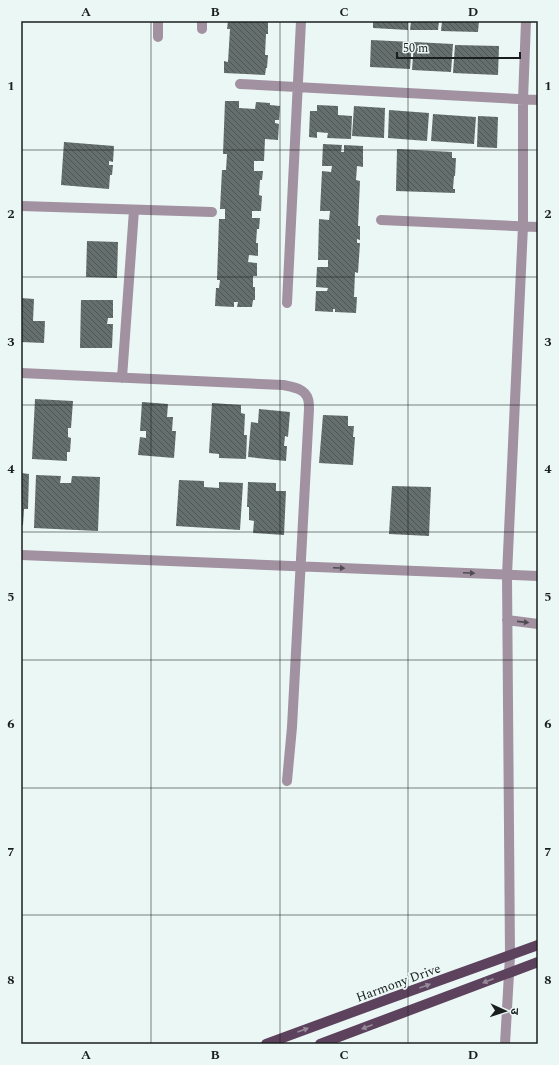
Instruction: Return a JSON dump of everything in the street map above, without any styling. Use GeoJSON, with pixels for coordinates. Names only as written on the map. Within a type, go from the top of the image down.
{"type":"FeatureCollection","features":[{"type":"Feature","properties":{"kind":"main road","name":"Harmony Drive"},"geometry":{"type":"LineString","coordinates":[[266,1044],[538,945]]}},
{"type":"Feature","properties":{"kind":"main road"},"geometry":{"type":"LineString","coordinates":[[320,1044],[538,962]]}},
{"type":"Feature","properties":{"kind":"street"},"geometry":{"type":"LineString","coordinates":[[158,21],[158,37]]}},
{"type":"Feature","properties":{"kind":"street"},"geometry":{"type":"LineString","coordinates":[[287,303],[301,21]]}},
{"type":"Feature","properties":{"kind":"street"},"geometry":{"type":"LineString","coordinates":[[505,1044],[510,956],[507,575],[523,226],[526,21]]}},
{"type":"Feature","properties":{"kind":"street"},"geometry":{"type":"LineString","coordinates":[[240,84],[538,100]]}},
{"type":"Feature","properties":{"kind":"street"},"geometry":{"type":"LineString","coordinates":[[21,206],[212,212]]}},
{"type":"Feature","properties":{"kind":"street"},"geometry":{"type":"LineString","coordinates":[[122,378],[134,210]]}},
{"type":"Feature","properties":{"kind":"street"},"geometry":{"type":"LineString","coordinates":[[381,220],[538,227]]}},
{"type":"Feature","properties":{"kind":"street"},"geometry":{"type":"LineString","coordinates":[[21,373],[283,385],[295,387],[304,392],[308,399],[309,409],[292,727],[287,781]]}},
{"type":"Feature","properties":{"kind":"street"},"geometry":{"type":"LineString","coordinates":[[21,555],[538,576]]}},
{"type":"Feature","properties":{"kind":"street"},"geometry":{"type":"LineString","coordinates":[[507,620],[538,624]]}},
{"type":"Feature","properties":{"kind":"building"},"geometry":{"type":"Polygon","coordinates":[[[228,21],[268,21],[265,55],[268,55],[265,75],[224,73],[224,61],[228,62],[230,29],[227,29],[228,21]]]}},
{"type":"Feature","properties":{"kind":"building"},"geometry":{"type":"Polygon","coordinates":[[[373,21],[408,21],[408,30],[373,28],[373,21]]]}},
{"type":"Feature","properties":{"kind":"building"},"geometry":{"type":"Polygon","coordinates":[[[411,21],[439,21],[438,30],[410,30],[411,21]]]}},
{"type":"Feature","properties":{"kind":"building"},"geometry":{"type":"Polygon","coordinates":[[[442,21],[479,21],[478,32],[441,31],[442,21]]]}},
{"type":"Feature","properties":{"kind":"building"},"geometry":{"type":"Polygon","coordinates":[[[371,40],[412,42],[410,69],[370,67],[371,40]]]}},
{"type":"Feature","properties":{"kind":"building"},"geometry":{"type":"Polygon","coordinates":[[[414,42],[453,44],[451,72],[412,70],[414,42]]]}},
{"type":"Feature","properties":{"kind":"building"},"geometry":{"type":"Polygon","coordinates":[[[455,45],[499,46],[498,75],[453,73],[455,45]]]}},
{"type":"Feature","properties":{"kind":"building"},"geometry":{"type":"Polygon","coordinates":[[[225,101],[239,101],[239,108],[255,109],[256,102],[270,103],[270,105],[280,106],[279,120],[275,120],[275,123],[279,124],[278,140],[265,139],[264,161],[254,161],[254,171],[263,171],[262,180],[260,180],[259,195],[262,196],[261,211],[252,211],[252,218],[260,218],[259,229],[257,229],[256,243],[258,243],[258,256],[249,255],[248,262],[257,263],[257,276],[253,276],[255,300],[253,300],[252,307],[237,307],[238,302],[234,302],[234,307],[215,306],[216,288],[219,288],[220,280],[217,280],[219,219],[225,219],[225,209],[220,209],[222,170],[226,170],[227,154],[223,154],[225,101]]]}},
{"type":"Feature","properties":{"kind":"building"},"geometry":{"type":"Polygon","coordinates":[[[317,105],[338,106],[338,115],[352,116],[351,139],[327,138],[328,133],[317,132],[317,138],[309,137],[310,111],[317,111],[317,105]]]}},
{"type":"Feature","properties":{"kind":"building"},"geometry":{"type":"Polygon","coordinates":[[[354,106],[385,108],[384,138],[352,136],[354,106]]]}},
{"type":"Feature","properties":{"kind":"building"},"geometry":{"type":"Polygon","coordinates":[[[389,110],[429,113],[427,141],[388,138],[389,110]]]}},
{"type":"Feature","properties":{"kind":"building"},"geometry":{"type":"Polygon","coordinates":[[[433,114],[476,117],[474,144],[431,141],[433,114]]]}},
{"type":"Feature","properties":{"kind":"building"},"geometry":{"type":"Polygon","coordinates":[[[478,116],[498,117],[497,148],[477,147],[478,116]]]}},
{"type":"Feature","properties":{"kind":"building"},"geometry":{"type":"Polygon","coordinates":[[[64,142],[114,146],[113,162],[109,161],[109,165],[113,165],[112,175],[110,175],[109,189],[61,185],[64,142]]]}},
{"type":"Feature","properties":{"kind":"building"},"geometry":{"type":"Polygon","coordinates":[[[323,144],[342,145],[341,152],[344,152],[344,145],[363,146],[363,167],[357,166],[356,180],[360,181],[358,226],[360,226],[360,240],[357,239],[357,243],[360,243],[358,273],[355,272],[354,297],[357,297],[356,313],[335,312],[335,309],[333,309],[333,312],[315,311],[316,291],[327,291],[328,288],[316,287],[317,267],[328,267],[328,260],[318,260],[319,219],[329,220],[330,211],[320,211],[322,171],[331,172],[332,166],[322,166],[323,144]]]}},
{"type":"Feature","properties":{"kind":"building"},"geometry":{"type":"Polygon","coordinates":[[[397,149],[452,152],[452,158],[456,158],[453,189],[455,189],[455,193],[396,191],[397,149]]]}},
{"type":"Feature","properties":{"kind":"building"},"geometry":{"type":"Polygon","coordinates":[[[87,241],[118,242],[117,278],[86,277],[87,241]]]}},
{"type":"Feature","properties":{"kind":"building"},"geometry":{"type":"Polygon","coordinates":[[[21,298],[34,299],[33,321],[45,321],[44,343],[21,342],[21,298]]]}},
{"type":"Feature","properties":{"kind":"building"},"geometry":{"type":"Polygon","coordinates":[[[81,300],[113,300],[113,318],[108,318],[107,324],[113,324],[112,348],[80,348],[81,300]]]}},
{"type":"Feature","properties":{"kind":"building"},"geometry":{"type":"Polygon","coordinates":[[[35,399],[73,401],[71,428],[68,428],[68,437],[71,438],[70,452],[67,452],[67,461],[32,459],[35,399]]]}},
{"type":"Feature","properties":{"kind":"building"},"geometry":{"type":"Polygon","coordinates":[[[142,402],[168,404],[167,417],[173,417],[172,431],[176,431],[174,458],[138,455],[140,437],[146,438],[146,431],[140,431],[142,402]]]}},
{"type":"Feature","properties":{"kind":"building"},"geometry":{"type":"Polygon","coordinates":[[[212,403],[241,405],[241,413],[245,414],[244,435],[247,435],[246,459],[219,458],[219,454],[209,453],[212,403]]]}},
{"type":"Feature","properties":{"kind":"building"},"geometry":{"type":"Polygon","coordinates":[[[259,409],[290,412],[288,437],[285,436],[284,446],[287,446],[286,461],[248,457],[251,422],[258,423],[259,409]]]}},
{"type":"Feature","properties":{"kind":"building"},"geometry":{"type":"Polygon","coordinates":[[[323,415],[348,416],[348,426],[354,426],[353,437],[355,437],[353,465],[319,463],[323,415]]]}},
{"type":"Feature","properties":{"kind":"building"},"geometry":{"type":"Polygon","coordinates":[[[21,473],[29,474],[28,509],[24,509],[23,525],[21,525],[21,473]]]}},
{"type":"Feature","properties":{"kind":"building"},"geometry":{"type":"Polygon","coordinates":[[[36,475],[61,476],[60,483],[71,483],[72,476],[100,477],[98,531],[34,528],[36,475]]]}},
{"type":"Feature","properties":{"kind":"building"},"geometry":{"type":"Polygon","coordinates":[[[179,480],[204,481],[204,487],[219,488],[219,482],[243,483],[240,530],[176,526],[179,480]]]}},
{"type":"Feature","properties":{"kind":"building"},"geometry":{"type":"Polygon","coordinates":[[[248,482],[276,483],[276,491],[286,491],[284,535],[253,533],[254,521],[249,520],[249,507],[247,507],[248,482]]]}},
{"type":"Feature","properties":{"kind":"building"},"geometry":{"type":"Polygon","coordinates":[[[392,486],[431,487],[429,536],[389,534],[392,486]]]}}]}
